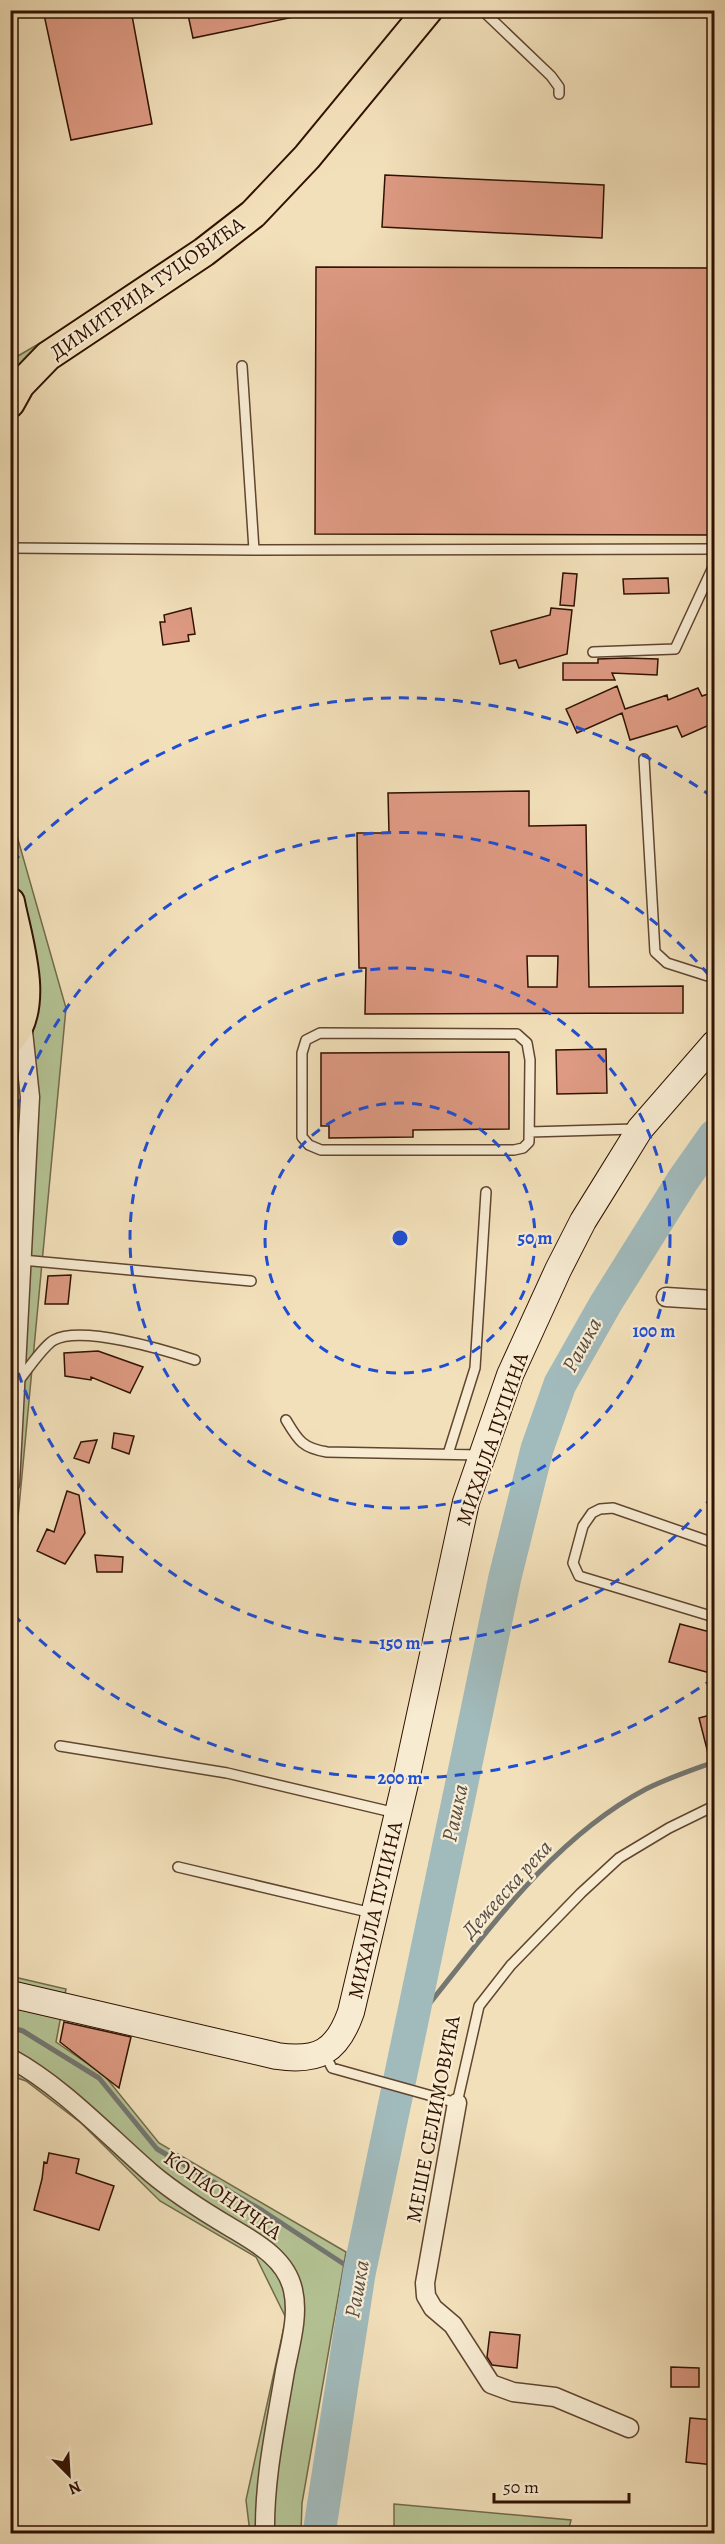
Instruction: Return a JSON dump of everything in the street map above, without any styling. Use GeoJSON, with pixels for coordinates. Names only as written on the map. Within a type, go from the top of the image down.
{"type":"FeatureCollection","features":[{"type":"Feature","properties":{"kind":"main road","name":"ДИМИТРИЈА ТУЦОВИЋА"},"geometry":{"type":"LineString","coordinates":[[10,403],[20,385],[48,356],[204,252],[253,214],[307,157],[428,10]]}},
{"type":"Feature","properties":{"kind":"main road"},"geometry":{"type":"LineString","coordinates":[[10,902],[25,983],[25,1009],[16,1031]]}},
{"type":"Feature","properties":{"kind":"street"},"geometry":{"type":"LineString","coordinates":[[10,1484],[30,1097],[16,1031]]}},
{"type":"Feature","properties":{"kind":"street","name":"МИХАЈЛА ПУПИНА"},"geometry":{"type":"LineString","coordinates":[[324,2052],[338,2041],[351,2012],[398,1814],[466,1502],[510,1376],[583,1221],[640,1129],[714,1044]]}},
{"type":"Feature","properties":{"kind":"street"},"geometry":{"type":"LineString","coordinates":[[666,1297],[714,1299]]}},
{"type":"Feature","properties":{"kind":"street"},"geometry":{"type":"LineString","coordinates":[[10,1994],[277,2056],[297,2059],[324,2052]]}},
{"type":"Feature","properties":{"kind":"street","name":"КОПАОНИЧКА"},"geometry":{"type":"LineString","coordinates":[[10,2058],[44,2080],[184,2199],[259,2245],[288,2275],[293,2290],[294,2321],[269,2466],[265,2510],[266,2534]]}},
{"type":"Feature","properties":{"kind":"street","name":"МЕШЕ СЕЛИМОВИЋА"},"geometry":{"type":"LineString","coordinates":[[457,2103],[425,2283],[426,2296],[433,2308],[453,2325],[491,2384],[513,2392],[555,2397],[629,2428]]}},
{"type":"Feature","properties":{"kind":"lane"},"geometry":{"type":"LineString","coordinates":[[482,10],[551,76],[559,87],[559,94]]}},
{"type":"Feature","properties":{"kind":"lane"},"geometry":{"type":"LineString","coordinates":[[242,366],[254,550]]}},
{"type":"Feature","properties":{"kind":"lane"},"geometry":{"type":"LineString","coordinates":[[10,548],[714,549]]}},
{"type":"Feature","properties":{"kind":"lane"},"geometry":{"type":"LineString","coordinates":[[592,652],[675,649],[714,565]]}},
{"type":"Feature","properties":{"kind":"lane"},"geometry":{"type":"LineString","coordinates":[[644,759],[655,952],[667,963],[714,978]]}},
{"type":"Feature","properties":{"kind":"lane"},"geometry":{"type":"LineString","coordinates":[[320,1033],[517,1034],[526,1043],[530,1060],[529,1132],[529,1142],[523,1148],[514,1150],[321,1150],[309,1145],[302,1137],[302,1053],[306,1040],[320,1033]]}},
{"type":"Feature","properties":{"kind":"lane"},"geometry":{"type":"LineString","coordinates":[[529,1132],[640,1129]]}},
{"type":"Feature","properties":{"kind":"lane"},"geometry":{"type":"LineString","coordinates":[[448,1454],[475,1368],[486,1192]]}},
{"type":"Feature","properties":{"kind":"lane"},"geometry":{"type":"LineString","coordinates":[[22,1260],[250,1281]]}},
{"type":"Feature","properties":{"kind":"lane"},"geometry":{"type":"LineString","coordinates":[[15,1385],[52,1340],[79,1334],[157,1348],[195,1360]]}},
{"type":"Feature","properties":{"kind":"lane"},"geometry":{"type":"LineString","coordinates":[[286,1420],[299,1442],[313,1450],[482,1455]]}},
{"type":"Feature","properties":{"kind":"lane"},"geometry":{"type":"LineString","coordinates":[[714,1543],[613,1508],[600,1509],[592,1513],[583,1526],[573,1563],[579,1576],[714,1617]]}},
{"type":"Feature","properties":{"kind":"lane"},"geometry":{"type":"LineString","coordinates":[[60,1746],[227,1773],[398,1814]]}},
{"type":"Feature","properties":{"kind":"lane","name":"МЕШЕ СЕЛИМОВИЋА"},"geometry":{"type":"LineString","coordinates":[[457,2103],[479,2007],[511,1965],[580,1893],[620,1858],[669,1828],[714,1806]]}},
{"type":"Feature","properties":{"kind":"lane"},"geometry":{"type":"LineString","coordinates":[[178,1867],[374,1914]]}},
{"type":"Feature","properties":{"kind":"lane"},"geometry":{"type":"LineString","coordinates":[[324,2052],[332,2068],[457,2103]]}},
{"type":"Feature","properties":{"kind":"green space"},"geometry":{"type":"Polygon","coordinates":[[[47,339],[52,366],[19,408],[11,433],[11,360],[47,339]]]}},
{"type":"Feature","properties":{"kind":"green space"},"geometry":{"type":"Polygon","coordinates":[[[10,772],[11,815],[66,1008],[11,1592],[10,772]]]}},
{"type":"Feature","properties":{"kind":"green space"},"geometry":{"type":"Polygon","coordinates":[[[11,1732],[16,1855],[10,1953],[11,1732]]]}},
{"type":"Feature","properties":{"kind":"green space"},"geometry":{"type":"Polygon","coordinates":[[[10,1976],[66,1989],[56,2042],[104,2075],[159,2143],[346,2252],[302,2503],[301,2533],[250,2533],[246,2500],[286,2318],[256,2257],[160,2201],[81,2123],[26,2081],[11,2076],[10,1976]]]}},
{"type":"Feature","properties":{"kind":"green space"},"geometry":{"type":"Polygon","coordinates":[[[394,2504],[571,2520],[568,2533],[394,2533],[394,2504]]]}},
{"type":"Feature","properties":{"kind":"building"},"geometry":{"type":"Polygon","coordinates":[[[43,10],[131,10],[152,124],[71,140],[43,10]]]}},
{"type":"Feature","properties":{"kind":"building"},"geometry":{"type":"Polygon","coordinates":[[[187,10],[293,10],[294,17],[193,38],[187,10]]]}},
{"type":"Feature","properties":{"kind":"building"},"geometry":{"type":"Polygon","coordinates":[[[385,175],[604,185],[602,238],[382,227],[385,175]]]}},
{"type":"Feature","properties":{"kind":"building"},"geometry":{"type":"Polygon","coordinates":[[[316,267],[714,268],[714,535],[315,534],[316,267]]]}},
{"type":"Feature","properties":{"kind":"building"},"geometry":{"type":"Polygon","coordinates":[[[563,573],[577,574],[574,606],[560,605],[563,573]]]}},
{"type":"Feature","properties":{"kind":"building"},"geometry":{"type":"Polygon","coordinates":[[[668,578],[669,593],[624,594],[623,579],[668,578]]]}},
{"type":"Feature","properties":{"kind":"building"},"geometry":{"type":"Polygon","coordinates":[[[191,608],[195,634],[188,635],[189,641],[163,645],[160,622],[165,622],[164,615],[191,608]]]}},
{"type":"Feature","properties":{"kind":"building"},"geometry":{"type":"Polygon","coordinates":[[[551,608],[572,610],[567,654],[519,668],[516,660],[500,664],[491,631],[550,615],[551,608]]]}},
{"type":"Feature","properties":{"kind":"building"},"geometry":{"type":"Polygon","coordinates":[[[598,659],[658,659],[657,675],[612,673],[615,680],[563,680],[563,663],[598,663],[598,659]]]}},
{"type":"Feature","properties":{"kind":"building"},"geometry":{"type":"Polygon","coordinates":[[[617,686],[625,709],[667,695],[668,700],[698,688],[702,696],[714,692],[714,723],[682,737],[677,726],[630,740],[622,713],[577,733],[566,709],[617,686]]]}},
{"type":"Feature","properties":{"kind":"building"},"geometry":{"type":"Polygon","coordinates":[[[529,791],[529,826],[586,825],[589,987],[683,986],[683,1013],[365,1014],[366,968],[359,968],[357,833],[389,833],[388,793],[529,791]],[[527,956],[528,987],[557,987],[558,956],[527,956]]]}},
{"type":"Feature","properties":{"kind":"building"},"geometry":{"type":"Polygon","coordinates":[[[606,1049],[607,1093],[557,1094],[556,1050],[606,1049]]]}},
{"type":"Feature","properties":{"kind":"building"},"geometry":{"type":"Polygon","coordinates":[[[509,1052],[509,1129],[413,1130],[413,1137],[329,1138],[329,1126],[321,1126],[321,1053],[509,1052]]]}},
{"type":"Feature","properties":{"kind":"building"},"geometry":{"type":"Polygon","coordinates":[[[71,1275],[68,1304],[45,1304],[48,1276],[71,1275]]]}},
{"type":"Feature","properties":{"kind":"building"},"geometry":{"type":"Polygon","coordinates":[[[98,1351],[143,1367],[130,1393],[91,1377],[91,1380],[65,1376],[64,1353],[98,1351]]]}},
{"type":"Feature","properties":{"kind":"building"},"geometry":{"type":"Polygon","coordinates":[[[114,1433],[134,1436],[129,1454],[112,1448],[114,1433]]]}},
{"type":"Feature","properties":{"kind":"building"},"geometry":{"type":"Polygon","coordinates":[[[97,1440],[89,1463],[74,1458],[81,1442],[97,1440]]]}},
{"type":"Feature","properties":{"kind":"building"},"geometry":{"type":"Polygon","coordinates":[[[67,1491],[79,1495],[85,1533],[65,1564],[37,1551],[47,1529],[54,1532],[67,1491]]]}},
{"type":"Feature","properties":{"kind":"building"},"geometry":{"type":"Polygon","coordinates":[[[95,1555],[123,1557],[122,1572],[97,1572],[95,1555]]]}},
{"type":"Feature","properties":{"kind":"building"},"geometry":{"type":"Polygon","coordinates":[[[680,1624],[714,1633],[714,1674],[669,1662],[680,1624]]]}},
{"type":"Feature","properties":{"kind":"building"},"geometry":{"type":"Polygon","coordinates":[[[714,1714],[714,1760],[710,1761],[699,1718],[714,1714]]]}},
{"type":"Feature","properties":{"kind":"building"},"geometry":{"type":"Polygon","coordinates":[[[64,2022],[131,2037],[119,2088],[60,2042],[64,2022]]]}},
{"type":"Feature","properties":{"kind":"building"},"geometry":{"type":"Polygon","coordinates":[[[49,2153],[79,2159],[76,2173],[114,2186],[99,2230],[34,2210],[44,2162],[47,2163],[49,2153]]]}},
{"type":"Feature","properties":{"kind":"building"},"geometry":{"type":"Polygon","coordinates":[[[490,2332],[520,2335],[517,2368],[492,2365],[487,2357],[490,2332]]]}},
{"type":"Feature","properties":{"kind":"building"},"geometry":{"type":"Polygon","coordinates":[[[671,2367],[699,2368],[699,2387],[671,2387],[671,2367]]]}},
{"type":"Feature","properties":{"kind":"building"},"geometry":{"type":"Polygon","coordinates":[[[690,2418],[714,2420],[714,2465],[686,2462],[690,2418]]]}},
{"type":"Feature","properties":{"kind":"waterway","name":"Рашка"},"geometry":{"type":"LineString","coordinates":[[319,2534],[359,2274],[505,1577],[537,1449],[560,1384],[606,1303],[683,1180],[714,1136]]}},
{"type":"Feature","properties":{"kind":"waterway","name":"Дежевска река"},"geometry":{"type":"LineString","coordinates":[[409,2029],[516,1897],[577,1837],[610,1811],[646,1789],[714,1762]]}},
{"type":"Feature","properties":{"kind":"waterway"},"geometry":{"type":"LineString","coordinates":[[10,2027],[23,2031],[99,2078],[157,2149],[263,2211],[359,2274]]}}]}
